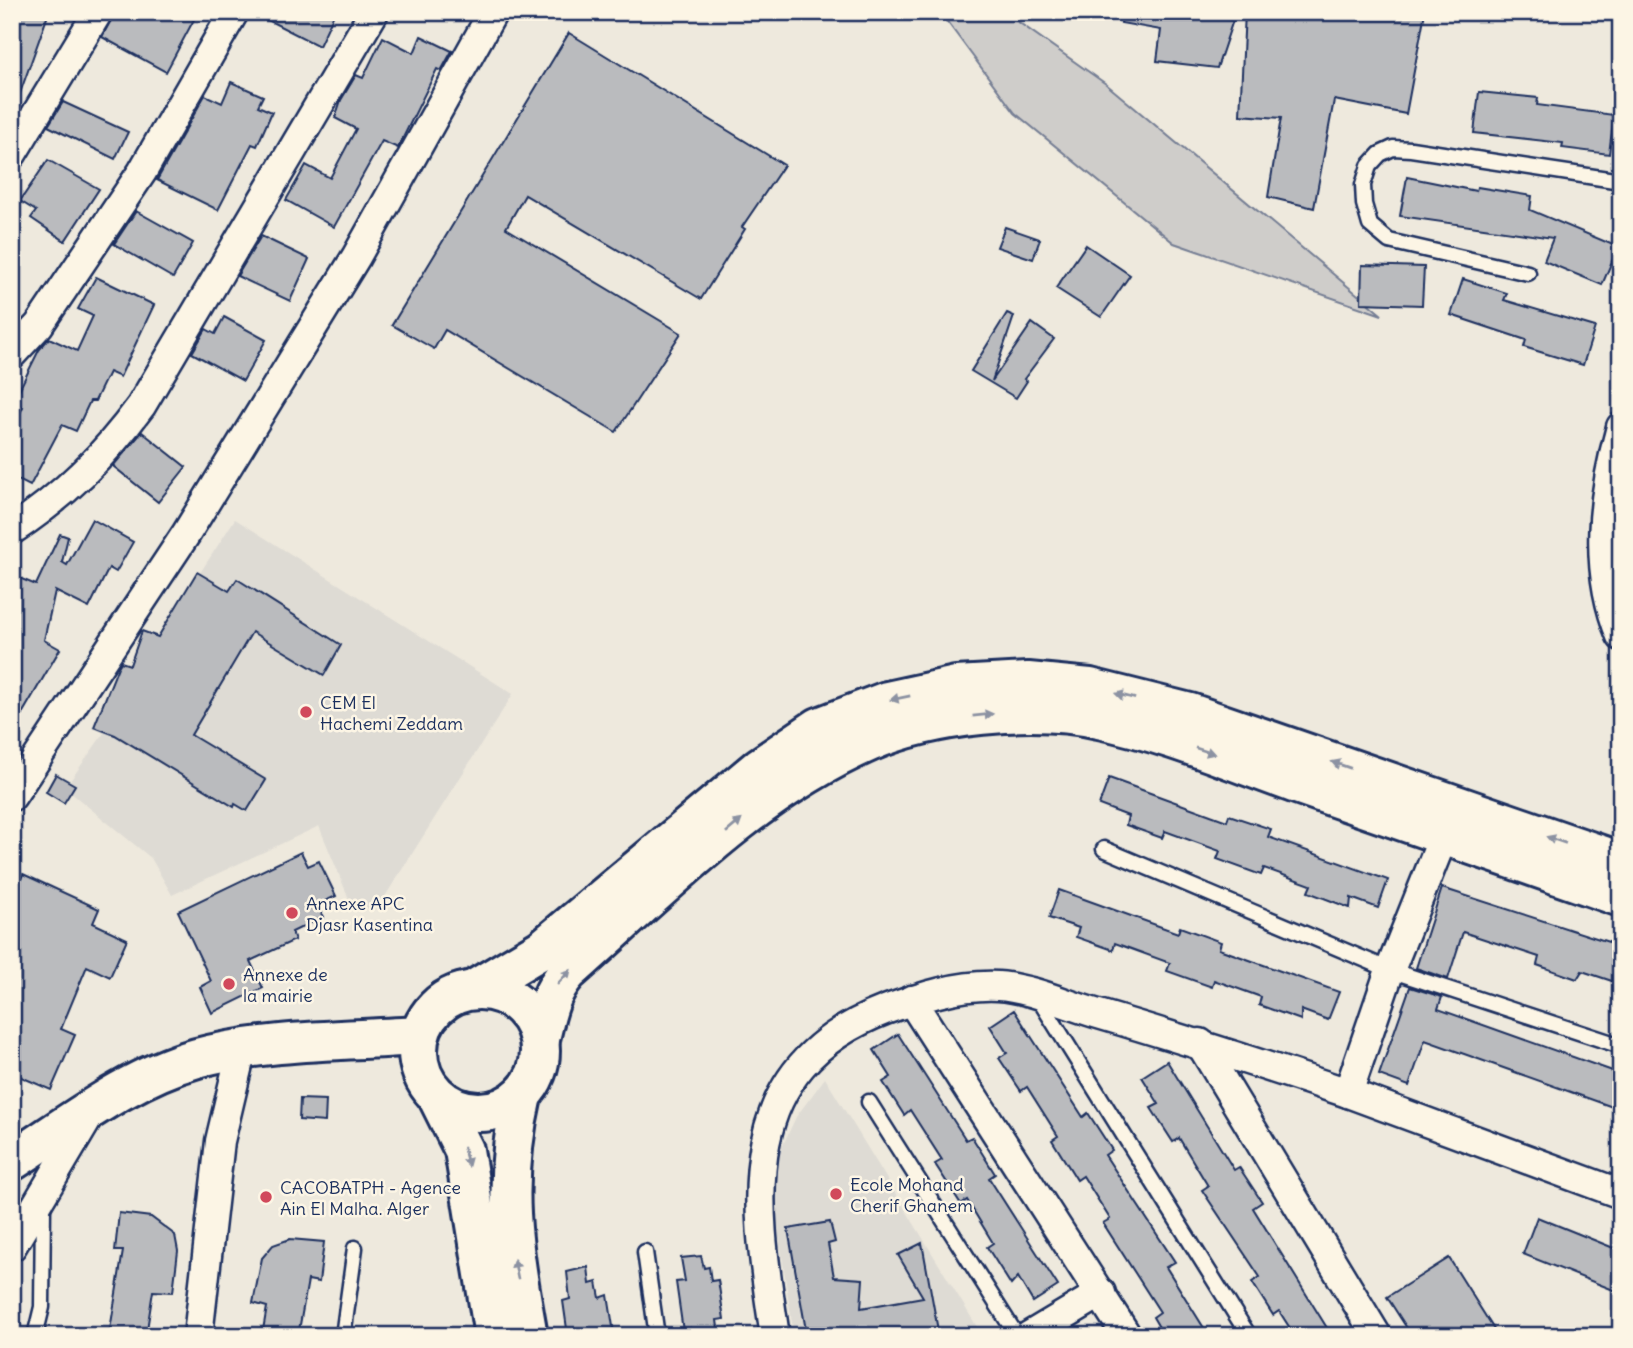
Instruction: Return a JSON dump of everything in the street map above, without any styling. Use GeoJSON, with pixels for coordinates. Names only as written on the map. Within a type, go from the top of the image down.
{"type":"FeatureCollection","features":[{"type":"Feature","properties":{"kind":"main road"},"geometry":{"type":"LineString","coordinates":[[475,989],[542,948],[760,767],[820,727],[887,701],[956,686],[1028,682],[1090,688],[1190,713],[1621,862]]}},
{"type":"Feature","properties":{"kind":"main road"},"geometry":{"type":"LineString","coordinates":[[436,1096],[452,1107],[470,1112],[489,1112],[507,1106],[522,1095],[534,1079],[540,1059],[540,1039],[550,1001],[556,985],[568,972],[740,820],[804,775],[859,747],[940,720],[1012,712],[1098,718],[1209,753],[1621,897]]}},
{"type":"Feature","properties":{"kind":"main road"},"geometry":{"type":"LineString","coordinates":[[494,1336],[464,1150],[420,1069],[419,1037],[426,1018],[439,1003],[455,993],[475,989],[497,991],[517,1001],[532,1018],[540,1039]]}},
{"type":"Feature","properties":{"kind":"main road"},"geometry":{"type":"LineString","coordinates":[[12,1161],[123,1088],[195,1059],[242,1048],[419,1037]]}},
{"type":"Feature","properties":{"kind":"main road"},"geometry":{"type":"LineString","coordinates":[[522,1095],[510,1164],[508,1204],[511,1245],[528,1336]]}},
{"type":"Feature","properties":{"kind":"street"},"geometry":{"type":"LineString","coordinates":[[12,154],[98,12]]}},
{"type":"Feature","properties":{"kind":"street"},"geometry":{"type":"LineString","coordinates":[[12,355],[39,325],[142,172],[234,12]]}},
{"type":"Feature","properties":{"kind":"street"},"geometry":{"type":"LineString","coordinates":[[12,530],[47,507],[83,476],[109,449],[141,406],[374,12]]}},
{"type":"Feature","properties":{"kind":"street"},"geometry":{"type":"LineString","coordinates":[[12,796],[186,534],[271,396],[356,257],[493,12]]}},
{"type":"Feature","properties":{"kind":"street"},"geometry":{"type":"LineString","coordinates":[[1621,427],[1607,478],[1602,551],[1621,636]]}},
{"type":"Feature","properties":{"kind":"street"},"geometry":{"type":"LineString","coordinates":[[1348,1093],[1390,970],[1444,835]]}},
{"type":"Feature","properties":{"kind":"street"},"geometry":{"type":"LineString","coordinates":[[775,1336],[764,1259],[759,1191],[761,1154],[772,1114],[791,1078],[820,1049],[863,1018],[911,1000],[959,988],[1000,986],[1200,1043],[1348,1093],[1621,1194]]}},
{"type":"Feature","properties":{"kind":"street"},"geometry":{"type":"LineString","coordinates":[[911,1000],[1127,1336]]}},
{"type":"Feature","properties":{"kind":"street"},"geometry":{"type":"LineString","coordinates":[[1200,1043],[1377,1336]]}},
{"type":"Feature","properties":{"kind":"street"},"geometry":{"type":"LineString","coordinates":[[198,1336],[220,1141],[242,1048]]}},
{"type":"Feature","properties":{"kind":"street"},"geometry":{"type":"LineString","coordinates":[[12,1246],[94,1107]]}},
{"type":"Feature","properties":{"kind":"street"},"geometry":{"type":"LineString","coordinates":[[1029,1336],[1101,1293]]}},
{"type":"Feature","properties":{"kind":"lane"},"geometry":{"type":"LineString","coordinates":[[1528,273],[1389,241],[1370,225],[1364,204],[1363,185],[1369,166],[1380,154],[1393,148],[1411,149],[1621,181]]}},
{"type":"Feature","properties":{"kind":"lane"},"geometry":{"type":"LineString","coordinates":[[1104,849],[1390,970],[1621,1046]]}},
{"type":"Feature","properties":{"kind":"lane"},"geometry":{"type":"LineString","coordinates":[[1037,996],[1249,1336]]}},
{"type":"Feature","properties":{"kind":"lane"},"geometry":{"type":"LineString","coordinates":[[869,1102],[1017,1336]]}},
{"type":"Feature","properties":{"kind":"lane"},"geometry":{"type":"LineString","coordinates":[[35,1336],[42,1307],[43,1193]]}},
{"type":"Feature","properties":{"kind":"lane"},"geometry":{"type":"LineString","coordinates":[[343,1336],[355,1248]]}},
{"type":"Feature","properties":{"kind":"lane"},"geometry":{"type":"LineString","coordinates":[[645,1252],[657,1336]]}},
{"type":"Feature","properties":{"kind":"shaded area"},"geometry":{"type":"Polygon","coordinates":[[[940,12],[1004,12],[1106,84],[1382,315],[1174,243],[1015,113],[940,12]]]}},
{"type":"Feature","properties":{"kind":"shaded area","name":"CEM El Hachemi Zeddam"},"geometry":{"type":"Polygon","coordinates":[[[235,519],[513,694],[379,906],[354,911],[319,826],[172,895],[151,858],[65,788],[104,733],[98,730],[235,519]]]}},
{"type":"Feature","properties":{"kind":"shaded area","name":"Ecole Mohand Cherif Ghanem"},"geometry":{"type":"Polygon","coordinates":[[[825,1078],[982,1335],[794,1336],[775,1211],[776,1178],[781,1149],[796,1117],[825,1078]]]}},
{"type":"Feature","properties":{"kind":"building"},"geometry":{"type":"Polygon","coordinates":[[[12,12],[49,12],[15,107],[12,107],[12,12]]]}},
{"type":"Feature","properties":{"kind":"building"},"geometry":{"type":"Polygon","coordinates":[[[115,12],[198,12],[166,72],[102,37],[115,12]]]}},
{"type":"Feature","properties":{"kind":"building"},"geometry":{"type":"Polygon","coordinates":[[[252,12],[335,12],[319,46],[252,12]]]}},
{"type":"Feature","properties":{"kind":"building"},"geometry":{"type":"Polygon","coordinates":[[[1122,12],[1169,12],[1233,20],[1217,68],[1157,61],[1161,30],[1121,23],[1122,12]]]}},
{"type":"Feature","properties":{"kind":"building"},"geometry":{"type":"Polygon","coordinates":[[[1245,12],[1425,12],[1406,114],[1334,100],[1314,208],[1268,197],[1281,118],[1240,115],[1245,12]]]}},
{"type":"Feature","properties":{"kind":"building"},"geometry":{"type":"Polygon","coordinates":[[[569,33],[784,165],[742,227],[745,229],[701,299],[525,195],[506,228],[681,333],[616,432],[445,330],[434,349],[392,325],[569,33]]]}},
{"type":"Feature","properties":{"kind":"building"},"geometry":{"type":"Polygon","coordinates":[[[421,36],[452,51],[441,71],[437,69],[398,148],[382,141],[334,227],[286,200],[306,165],[330,178],[356,129],[335,118],[341,100],[356,75],[363,78],[383,37],[414,53],[421,36]]]}},
{"type":"Feature","properties":{"kind":"building"},"geometry":{"type":"Polygon","coordinates":[[[231,82],[263,96],[258,106],[272,112],[257,146],[252,144],[218,210],[157,180],[205,95],[222,103],[231,82]]]}},
{"type":"Feature","properties":{"kind":"building"},"geometry":{"type":"Polygon","coordinates":[[[1479,92],[1538,98],[1537,105],[1614,115],[1609,154],[1562,148],[1563,143],[1474,133],[1479,92]]]}},
{"type":"Feature","properties":{"kind":"building"},"geometry":{"type":"Polygon","coordinates":[[[63,102],[128,132],[115,159],[48,126],[63,102]]]}},
{"type":"Feature","properties":{"kind":"building"},"geometry":{"type":"Polygon","coordinates":[[[48,160],[99,189],[65,241],[31,218],[36,211],[20,201],[48,160]]]}},
{"type":"Feature","properties":{"kind":"building"},"geometry":{"type":"Polygon","coordinates":[[[1407,177],[1476,191],[1477,187],[1532,196],[1530,210],[1618,247],[1602,285],[1544,261],[1553,238],[1400,216],[1407,177]]]}},
{"type":"Feature","properties":{"kind":"building"},"geometry":{"type":"Polygon","coordinates":[[[136,211],[193,243],[173,278],[114,244],[136,211]]]}},
{"type":"Feature","properties":{"kind":"building"},"geometry":{"type":"Polygon","coordinates":[[[1005,227],[1040,239],[1033,259],[997,247],[1005,227]]]}},
{"type":"Feature","properties":{"kind":"building"},"geometry":{"type":"Polygon","coordinates":[[[261,236],[309,259],[290,301],[237,276],[261,236]]]}},
{"type":"Feature","properties":{"kind":"building"},"geometry":{"type":"Polygon","coordinates":[[[1086,245],[1130,275],[1101,317],[1056,288],[1086,245]]]}},
{"type":"Feature","properties":{"kind":"building"},"geometry":{"type":"Polygon","coordinates":[[[1362,265],[1424,267],[1422,305],[1361,303],[1362,265]]]}},
{"type":"Feature","properties":{"kind":"building"},"geometry":{"type":"Polygon","coordinates":[[[96,277],[154,305],[120,377],[109,372],[95,401],[90,401],[76,431],[62,425],[30,486],[12,477],[12,429],[23,407],[13,402],[39,350],[49,338],[77,351],[93,316],[78,309],[96,277]]]}},
{"type":"Feature","properties":{"kind":"building"},"geometry":{"type":"Polygon","coordinates":[[[1463,279],[1507,293],[1504,300],[1595,327],[1583,365],[1524,347],[1526,340],[1451,315],[1463,279]]]}},
{"type":"Feature","properties":{"kind":"building"},"geometry":{"type":"Polygon","coordinates":[[[1007,313],[1014,316],[992,381],[1032,323],[1054,339],[1024,379],[1027,381],[1016,398],[971,371],[1007,313]]]}},
{"type":"Feature","properties":{"kind":"building"},"geometry":{"type":"Polygon","coordinates":[[[224,317],[266,340],[243,381],[192,353],[206,329],[215,334],[224,317]]]}},
{"type":"Feature","properties":{"kind":"building"},"geometry":{"type":"Polygon","coordinates":[[[142,432],[186,467],[158,502],[113,466],[142,432]]]}},
{"type":"Feature","properties":{"kind":"building"},"geometry":{"type":"Polygon","coordinates":[[[92,519],[133,542],[116,572],[109,568],[89,608],[55,591],[44,640],[60,649],[12,731],[12,575],[36,585],[60,534],[68,537],[62,562],[67,565],[92,519]]]}},
{"type":"Feature","properties":{"kind":"building"},"geometry":{"type":"Polygon","coordinates":[[[197,572],[229,591],[237,579],[341,645],[324,675],[252,632],[191,735],[266,780],[247,811],[235,804],[234,807],[115,735],[94,727],[121,662],[130,665],[142,631],[158,637],[197,572]]]}},
{"type":"Feature","properties":{"kind":"building"},"geometry":{"type":"Polygon","coordinates":[[[56,774],[75,785],[64,803],[46,792],[56,774]]]}},
{"type":"Feature","properties":{"kind":"building"},"geometry":{"type":"Polygon","coordinates":[[[1109,778],[1227,821],[1229,815],[1271,829],[1268,837],[1388,880],[1378,908],[1351,898],[1350,908],[1308,892],[1311,885],[1264,868],[1261,875],[1217,859],[1220,851],[1165,831],[1162,838],[1126,825],[1128,816],[1099,805],[1109,778]]]}},
{"type":"Feature","properties":{"kind":"building"},"geometry":{"type":"Polygon","coordinates":[[[301,852],[308,866],[319,861],[336,896],[317,905],[323,917],[292,932],[295,940],[250,961],[263,988],[212,1013],[200,987],[211,981],[178,911],[301,852]]]}},
{"type":"Feature","properties":{"kind":"building"},"geometry":{"type":"Polygon","coordinates":[[[23,874],[99,909],[93,923],[127,939],[110,977],[87,966],[61,1029],[75,1035],[51,1090],[12,1073],[12,885],[17,888],[23,874]]]}},
{"type":"Feature","properties":{"kind":"building"},"geometry":{"type":"Polygon","coordinates":[[[1442,888],[1621,946],[1621,984],[1582,971],[1577,979],[1537,965],[1539,957],[1463,932],[1448,979],[1416,968],[1442,888]]]}},
{"type":"Feature","properties":{"kind":"building"},"geometry":{"type":"Polygon","coordinates":[[[1059,890],[1178,933],[1180,927],[1221,942],[1219,949],[1339,992],[1328,1020],[1301,1010],[1301,1020],[1259,1005],[1261,997],[1214,980],[1212,987],[1167,971],[1170,963],[1115,943],[1113,950],[1076,937],[1079,928],[1049,918],[1059,890]]]}},
{"type":"Feature","properties":{"kind":"building"},"geometry":{"type":"Polygon","coordinates":[[[1410,987],[1442,997],[1438,1009],[1621,1074],[1621,1110],[1425,1040],[1409,1086],[1379,1075],[1410,987]]]}},
{"type":"Feature","properties":{"kind":"building"},"geometry":{"type":"Polygon","coordinates":[[[1014,1010],[1083,1117],[1088,1113],[1112,1150],[1105,1155],[1175,1262],[1166,1267],[1209,1336],[1164,1336],[1153,1317],[1160,1312],[1103,1223],[1110,1219],[1083,1176],[1077,1180],[1052,1140],[1058,1136],[1027,1087],[1021,1091],[999,1058],[1007,1053],[990,1026],[1014,1010]]]}},
{"type":"Feature","properties":{"kind":"building"},"geometry":{"type":"Polygon","coordinates":[[[898,1034],[966,1140],[972,1137],[995,1174],[989,1178],[1058,1286],[1033,1302],[1018,1277],[1011,1285],[987,1247],[993,1243],[967,1200],[961,1204],[935,1164],[942,1160],[910,1110],[904,1115],[883,1082],[891,1077],[874,1050],[898,1034]]]}},
{"type":"Feature","properties":{"kind":"building"},"geometry":{"type":"Polygon","coordinates":[[[1167,1061],[1234,1170],[1239,1167],[1262,1202],[1253,1208],[1332,1336],[1295,1336],[1279,1311],[1273,1315],[1252,1282],[1260,1277],[1202,1190],[1208,1186],[1179,1138],[1173,1142],[1151,1108],[1159,1104],[1142,1077],[1167,1061]]]}},
{"type":"Feature","properties":{"kind":"building"},"geometry":{"type":"Polygon","coordinates":[[[300,1099],[326,1100],[325,1122],[299,1120],[300,1099]]]}},
{"type":"Feature","properties":{"kind":"building"},"geometry":{"type":"Polygon","coordinates":[[[119,1213],[151,1217],[175,1235],[178,1251],[173,1292],[153,1291],[146,1336],[109,1336],[123,1251],[115,1251],[119,1213]]]}},
{"type":"Feature","properties":{"kind":"building"},"geometry":{"type":"Polygon","coordinates":[[[1537,1217],[1621,1251],[1621,1293],[1523,1254],[1537,1217]]]}},
{"type":"Feature","properties":{"kind":"building"},"geometry":{"type":"Polygon","coordinates":[[[830,1222],[835,1242],[828,1244],[834,1277],[863,1279],[861,1308],[923,1297],[898,1255],[922,1243],[939,1336],[899,1336],[898,1330],[864,1336],[807,1336],[788,1229],[830,1222]]]}},
{"type":"Feature","properties":{"kind":"building"},"geometry":{"type":"Polygon","coordinates":[[[290,1239],[324,1242],[319,1282],[308,1280],[298,1336],[262,1336],[267,1307],[253,1303],[262,1258],[273,1245],[290,1239]]]}},
{"type":"Feature","properties":{"kind":"building"},"geometry":{"type":"Polygon","coordinates":[[[701,1256],[704,1268],[709,1267],[711,1281],[718,1280],[724,1319],[717,1320],[719,1335],[691,1336],[690,1328],[683,1331],[676,1282],[685,1281],[681,1258],[701,1256]]]}},
{"type":"Feature","properties":{"kind":"building"},"geometry":{"type":"Polygon","coordinates":[[[1449,1258],[1498,1336],[1412,1336],[1387,1297],[1449,1258]]]}},
{"type":"Feature","properties":{"kind":"building"},"geometry":{"type":"Polygon","coordinates":[[[588,1267],[590,1284],[597,1282],[600,1298],[608,1295],[614,1333],[568,1336],[563,1301],[570,1299],[567,1272],[588,1267]]]}},
{"type":"Feature","properties":{"kind":"place","name":"CEM El Hachemi Zeddam"},"geometry":{"type":"Point","coordinates":[306,712]}},
{"type":"Feature","properties":{"kind":"place","name":"Annexe APC Djasr Kasentina"},"geometry":{"type":"Point","coordinates":[292,913]}},
{"type":"Feature","properties":{"kind":"place","name":"Annexe de la mairie"},"geometry":{"type":"Point","coordinates":[229,984]}},
{"type":"Feature","properties":{"kind":"place","name":"Ecole Mohand Cherif Ghanem"},"geometry":{"type":"Point","coordinates":[836,1194]}},
{"type":"Feature","properties":{"kind":"place","name":"CACOBATPH - Agence Ain El Malha. Alger"},"geometry":{"type":"Point","coordinates":[266,1197]}}]}
